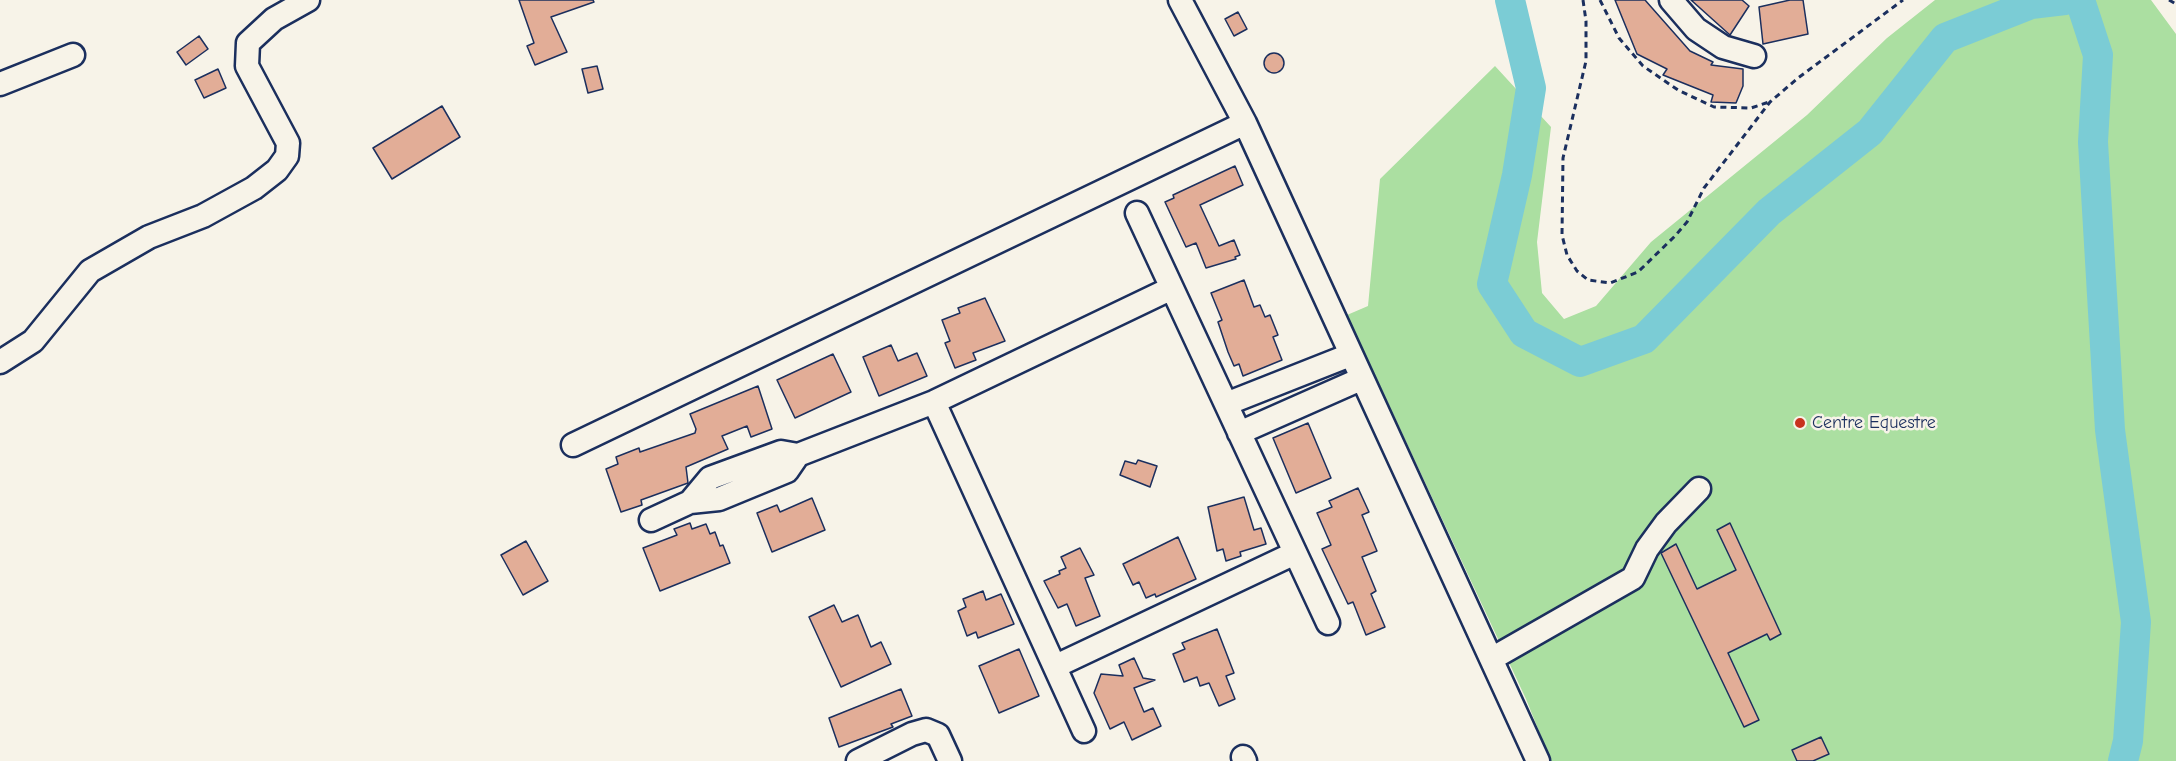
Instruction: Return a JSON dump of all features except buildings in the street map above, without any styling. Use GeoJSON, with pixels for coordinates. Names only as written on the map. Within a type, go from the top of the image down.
{"type":"FeatureCollection","features":[{"type":"Feature","properties":{"kind":"street"},"geometry":{"type":"LineString","coordinates":[[0,362],[33,341],[90,271],[149,237],[203,216],[254,188],[277,170],[286,156],[288,143],[247,66],[248,43],[274,19],[308,0]]}},
{"type":"Feature","properties":{"kind":"street"},"geometry":{"type":"LineString","coordinates":[[1180,0],[1245,123],[1361,379],[1493,658],[1538,761]]}},
{"type":"Feature","properties":{"kind":"street"},"geometry":{"type":"LineString","coordinates":[[1671,0],[1696,29],[1723,46],[1754,56]]}},
{"type":"Feature","properties":{"kind":"street"},"geometry":{"type":"LineString","coordinates":[[0,84],[73,55]]}},
{"type":"Feature","properties":{"kind":"street"},"geometry":{"type":"LineString","coordinates":[[573,445],[1245,123]]}},
{"type":"Feature","properties":{"kind":"street"},"geometry":{"type":"LineString","coordinates":[[1137,213],[1328,623]]}},
{"type":"Feature","properties":{"kind":"street"},"geometry":{"type":"LineString","coordinates":[[651,520],[690,501],[710,478],[781,452],[798,455],[934,402],[1172,288]]}},
{"type":"Feature","properties":{"kind":"street"},"geometry":{"type":"LineString","coordinates":[[1226,404],[1350,355]]}},
{"type":"Feature","properties":{"kind":"street"},"geometry":{"type":"LineString","coordinates":[[1239,433],[1361,379]]}},
{"type":"Feature","properties":{"kind":"street"},"geometry":{"type":"LineString","coordinates":[[934,402],[1084,731]]}},
{"type":"Feature","properties":{"kind":"street"},"geometry":{"type":"LineString","coordinates":[[1493,658],[1633,578],[1647,549],[1666,523],[1699,489]]}},
{"type":"Feature","properties":{"kind":"street"},"geometry":{"type":"LineString","coordinates":[[1056,666],[1295,553]]}},
{"type":"Feature","properties":{"kind":"street"},"geometry":{"type":"LineString","coordinates":[[858,761],[912,734],[926,730],[938,735],[950,761]]}},
{"type":"Feature","properties":{"kind":"path"},"geometry":{"type":"LineString","coordinates":[[1583,0],[1586,21],[1586,61],[1563,158],[1562,225],[1567,255],[1576,271],[1588,280],[1610,283],[1624,280],[1638,272],[1687,222],[1704,188],[1770,102],[1798,78],[1903,0]]}},
{"type":"Feature","properties":{"kind":"path"},"geometry":{"type":"LineString","coordinates":[[1600,0],[1619,38],[1642,66],[1678,90],[1713,107],[1751,108],[1770,102]]}},
{"type":"Feature","properties":{"kind":"path"},"geometry":{"type":"LineString","coordinates":[[2169,0],[2176,4]]}},
{"type":"Feature","properties":{"kind":"green space"},"geometry":{"type":"Polygon","coordinates":[[[1935,0],[2151,0],[2176,34],[2176,761],[1551,761],[1526,699],[1347,315],[1368,306],[1380,179],[1495,66],[1551,127],[1537,242],[1542,293],[1564,319],[1596,306],[1651,242],[1807,115],[1887,38],[1935,0]]]}},
{"type":"Feature","properties":{"kind":"waterway"},"geometry":{"type":"LineString","coordinates":[[1510,0],[1531,88],[1517,175],[1492,284],[1524,333],[1580,362],[1644,339],[1769,212],[1870,132],[1945,38],[2031,4],[2065,0]]}},
{"type":"Feature","properties":{"kind":"waterway"},"geometry":{"type":"LineString","coordinates":[[2080,0],[2098,55],[2093,142],[2110,430],[2136,622],[2128,741],[2123,761]]}},
{"type":"Feature","properties":{"kind":"place","name":"Centre Equestre"},"geometry":{"type":"Point","coordinates":[1800,423]}}]}
